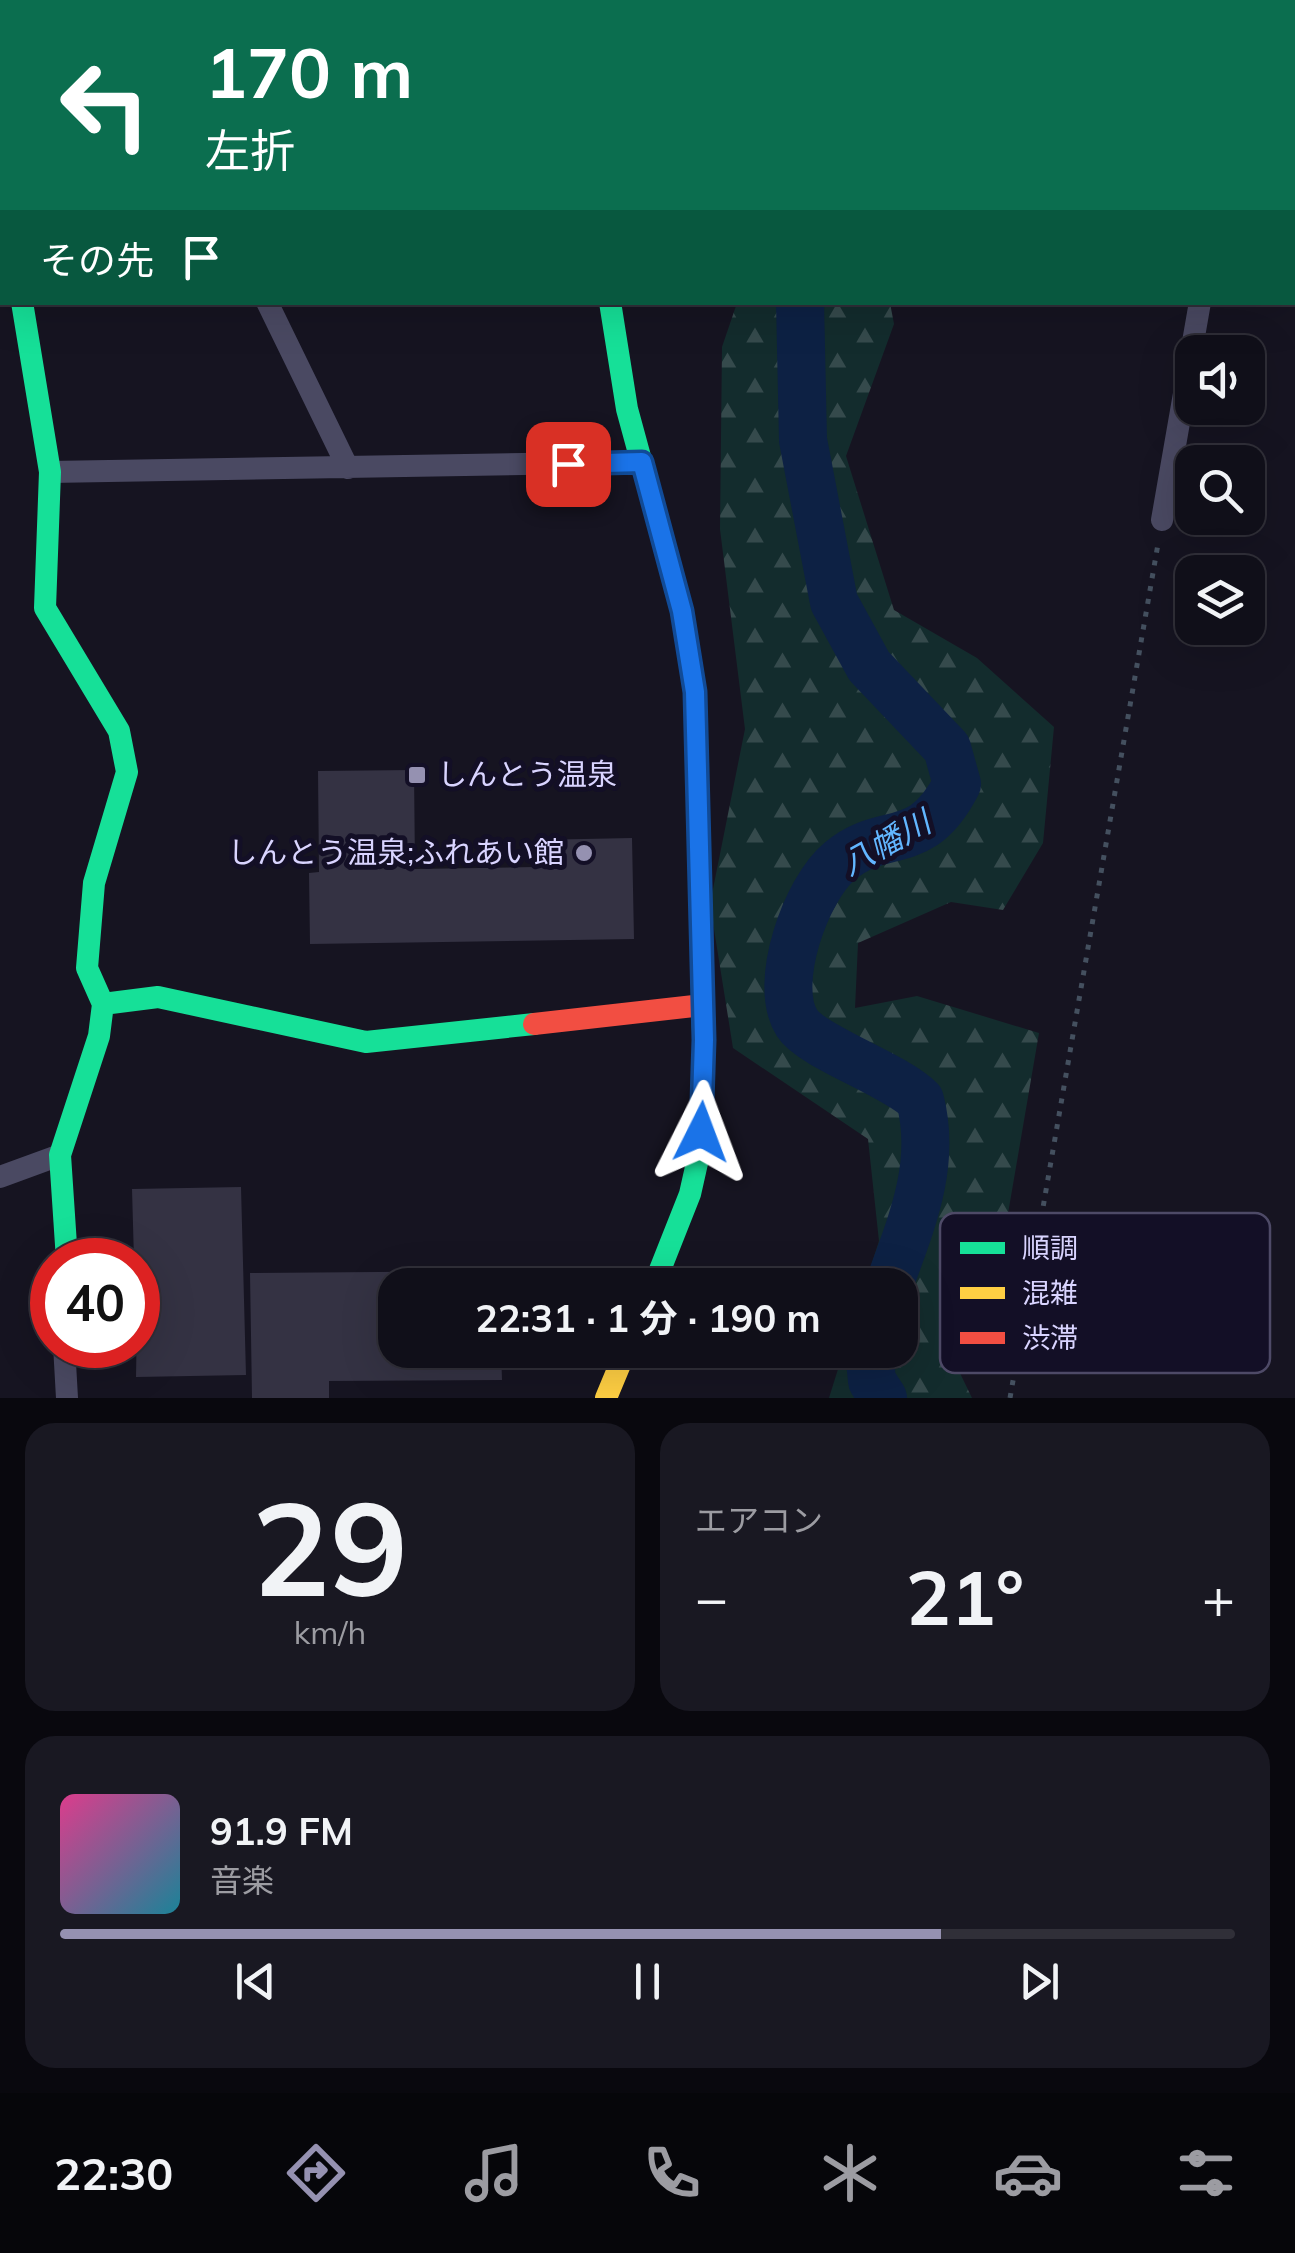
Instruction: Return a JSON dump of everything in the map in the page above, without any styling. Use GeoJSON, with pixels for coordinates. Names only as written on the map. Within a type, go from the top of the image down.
{"type":"FeatureCollection","features":[{"type":"Feature","properties":{"kind":"street"},"geometry":{"type":"LineString","coordinates":[[22,305],[50,472],[45,608],[119,732],[127,772],[94,883],[87,968],[103,1004],[99,1036],[60,1156],[65,1238]]}},
{"type":"Feature","properties":{"kind":"street"},"geometry":{"type":"LineString","coordinates":[[268,305],[348,468]]}},
{"type":"Feature","properties":{"kind":"street"},"geometry":{"type":"LineString","coordinates":[[610,305],[617,364],[682,611],[695,692],[703,1005],[700,1154],[690,1194],[661,1268]]}},
{"type":"Feature","properties":{"kind":"street"},"geometry":{"type":"LineString","coordinates":[[1162,520],[1199,305]]}},
{"type":"Feature","properties":{"kind":"street"},"geometry":{"type":"LineString","coordinates":[[50,472],[642,462]]}},
{"type":"Feature","properties":{"kind":"street"},"geometry":{"type":"LineString","coordinates":[[103,1004],[158,997],[366,1042],[703,1005]]}},
{"type":"Feature","properties":{"kind":"street"},"geometry":{"type":"LineString","coordinates":[[0,1176],[60,1156]]}},
{"type":"Feature","properties":{"kind":"street"},"geometry":{"type":"LineString","coordinates":[[65,1368],[66,1398]]}},
{"type":"Feature","properties":{"kind":"street"},"geometry":{"type":"LineString","coordinates":[[606,1398],[618,1368]]}},
{"type":"Feature","properties":{"kind":"path"},"geometry":{"type":"LineString","coordinates":[[1042,1213],[1162,520]]}},
{"type":"Feature","properties":{"kind":"path"},"geometry":{"type":"LineString","coordinates":[[1010,1398],[1014,1373]]}},
{"type":"Feature","properties":{"kind":"green space"},"geometry":{"type":"Polygon","coordinates":[[[736,305],[890,305],[894,324],[846,456],[894,610],[977,658],[1054,727],[1043,843],[1003,910],[951,902],[858,943],[855,1008],[917,996],[1039,1033],[1008,1213],[940,1213],[940,1373],[960,1373],[972,1398],[829,1398],[838,1368],[918,1368],[918,1268],[870,1268],[879,1241],[868,1139],[733,1048],[710,904],[745,729],[720,529],[722,347],[736,305]]]}},
{"type":"Feature","properties":{"kind":"building","name":"しんとう温泉;ふれあい館"},"geometry":{"type":"Polygon","coordinates":[[[414,770],[415,869],[535,867],[535,840],[632,838],[634,939],[310,944],[309,873],[319,872],[318,771],[414,770]]]}},
{"type":"Feature","properties":{"kind":"building"},"geometry":{"type":"Polygon","coordinates":[[[241,1187],[246,1375],[136,1377],[136,1368],[160,1368],[160,1238],[133,1238],[132,1189],[241,1187]]]}},
{"type":"Feature","properties":{"kind":"building"},"geometry":{"type":"Polygon","coordinates":[[[378,1272],[378,1368],[502,1368],[502,1380],[329,1381],[329,1398],[252,1398],[250,1273],[378,1272]]]}},
{"type":"Feature","properties":{"kind":"waterway","name":"八幡川"},"geometry":{"type":"LineString","coordinates":[[800,305],[803,440],[834,602],[869,666],[947,748],[957,784],[929,821],[916,830],[856,850],[827,874],[796,938],[788,985],[790,1006],[806,1032],[920,1100],[923,1171],[913,1217],[895,1268]]}},
{"type":"Feature","properties":{"kind":"waterway","name":"八幡川"},"geometry":{"type":"LineString","coordinates":[[871,1368],[872,1381],[883,1398]]}},
{"type":"Feature","properties":{"kind":"traffic: fast"},"geometry":{"type":"LineString","coordinates":[[22,305],[50,472],[45,608],[119,731],[127,772],[94,883],[87,968],[103,1004]]}},
{"type":"Feature","properties":{"kind":"traffic: fast"},"geometry":{"type":"LineString","coordinates":[[610,305],[627,409],[682,611],[695,692],[704,1075],[699,1154],[690,1194],[661,1268]]}},
{"type":"Feature","properties":{"kind":"traffic: fast"},"geometry":{"type":"LineString","coordinates":[[66,1238],[60,1155],[99,1036],[103,1004],[158,997],[366,1042],[534,1024]]}},
{"type":"Feature","properties":{"kind":"traffic: slow"},"geometry":{"type":"LineString","coordinates":[[606,1398],[618,1368]]}},
{"type":"Feature","properties":{"kind":"traffic: jam"},"geometry":{"type":"LineString","coordinates":[[534,1024],[703,1005]]}},
{"type":"Feature","properties":{"kind":"place","name":"しんとう温泉"},"geometry":{"type":"Point","coordinates":[417,775]}},
{"type":"Feature","properties":{"kind":"place","name":"しんとう温泉;ふれあい館"},"geometry":{"type":"Point","coordinates":[584,853]}},
{"type":"Feature","properties":{"kind":"route"},"geometry":{"type":"LineString","coordinates":[[568,464],[642,462],[690,646],[695,692],[703,1005],[701,1132]]}}]}
